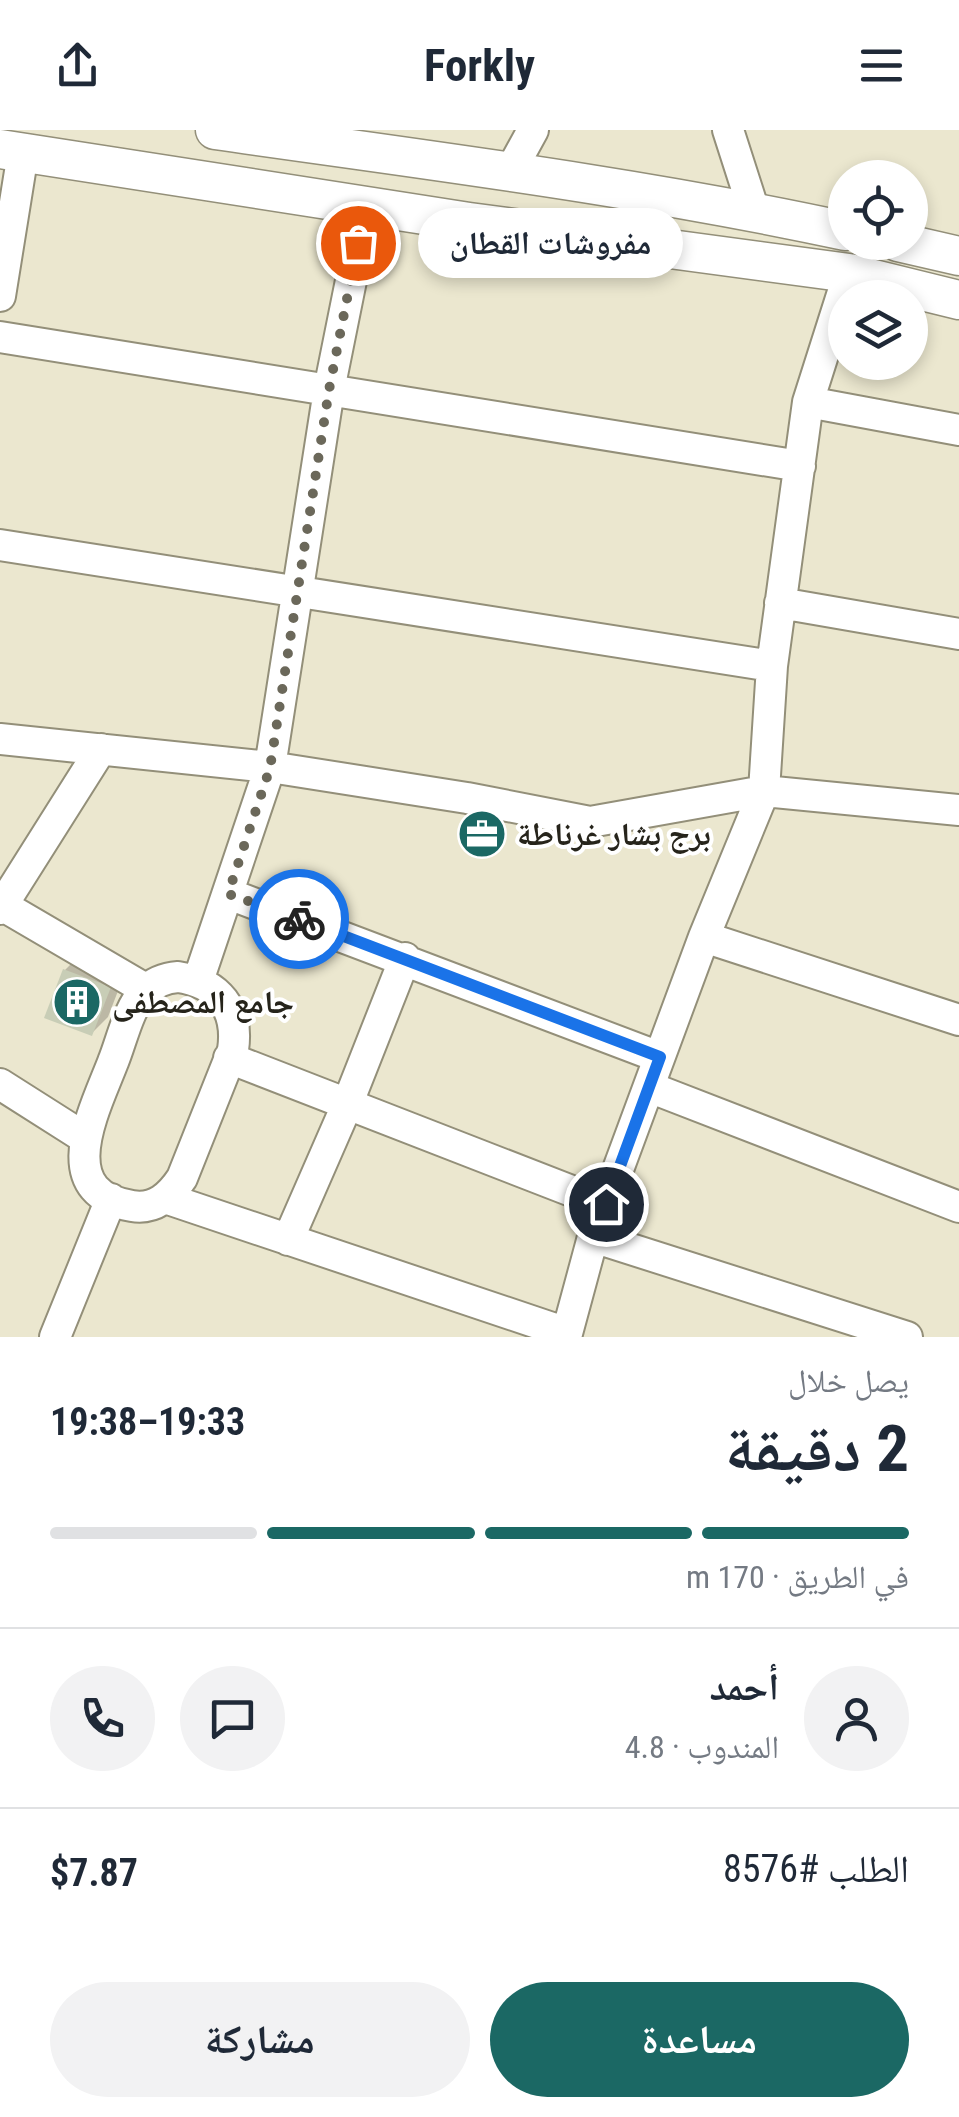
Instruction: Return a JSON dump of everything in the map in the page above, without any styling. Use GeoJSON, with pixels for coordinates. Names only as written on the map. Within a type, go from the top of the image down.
{"type":"FeatureCollection","features":[{"type":"Feature","properties":{"kind":"main road"},"geometry":{"type":"LineString","coordinates":[[215,130],[651,194],[828,227]]}},
{"type":"Feature","properties":{"kind":"main road"},"geometry":{"type":"LineString","coordinates":[[11,151],[366,206],[849,273],[959,300]]}},
{"type":"Feature","properties":{"kind":"main road"},"geometry":{"type":"LineString","coordinates":[[552,233],[560,180]]}},
{"type":"Feature","properties":{"kind":"main road"},"geometry":{"type":"LineString","coordinates":[[644,246],[651,194]]}},
{"type":"Feature","properties":{"kind":"main road"},"geometry":{"type":"LineString","coordinates":[[928,249],[959,256]]}},
{"type":"Feature","properties":{"kind":"street"},"geometry":{"type":"LineString","coordinates":[[510,172],[533,130]]}},
{"type":"Feature","properties":{"kind":"street"},"geometry":{"type":"LineString","coordinates":[[728,130],[754,211]]}},
{"type":"Feature","properties":{"kind":"street"},"geometry":{"type":"LineString","coordinates":[[0,296],[11,151]]}},
{"type":"Feature","properties":{"kind":"street"},"geometry":{"type":"LineString","coordinates":[[198,981],[270,768],[329,390],[366,206]]}},
{"type":"Feature","properties":{"kind":"street"},"geometry":{"type":"LineString","coordinates":[[165,1198],[566,1335],[594,1237],[648,1087],[704,936],[764,792],[772,666],[808,402],[849,273]]}},
{"type":"Feature","properties":{"kind":"street"},"geometry":{"type":"LineString","coordinates":[[0,337],[800,466]]}},
{"type":"Feature","properties":{"kind":"street"},"geometry":{"type":"LineString","coordinates":[[808,402],[959,430]]}},
{"type":"Feature","properties":{"kind":"street"},"geometry":{"type":"LineString","coordinates":[[0,545],[772,666]]}},
{"type":"Feature","properties":{"kind":"street"},"geometry":{"type":"LineString","coordinates":[[780,604],[959,634]]}},
{"type":"Feature","properties":{"kind":"street"},"geometry":{"type":"LineString","coordinates":[[0,739],[270,768],[467,798],[590,822],[764,792],[959,810]]}},
{"type":"Feature","properties":{"kind":"street"},"geometry":{"type":"LineString","coordinates":[[100,749],[1,906],[147,990]]}},
{"type":"Feature","properties":{"kind":"street"},"geometry":{"type":"LineString","coordinates":[[228,894],[660,1057]]}},
{"type":"Feature","properties":{"kind":"street"},"geometry":{"type":"LineString","coordinates":[[704,936],[959,1020]]}},
{"type":"Feature","properties":{"kind":"street"},"geometry":{"type":"LineString","coordinates":[[288,1240],[348,1105],[405,958]]}},
{"type":"Feature","properties":{"kind":"street"},"geometry":{"type":"LineString","coordinates":[[168,978],[198,981],[221,995],[228,1004],[234,1027],[229,1058],[182,1178],[165,1198],[142,1208],[111,1199],[97,1191],[89,1179],[84,1161],[85,1138],[135,1006],[147,990],[168,978]]}},
{"type":"Feature","properties":{"kind":"street"},"geometry":{"type":"LineString","coordinates":[[229,1058],[606,1204]]}},
{"type":"Feature","properties":{"kind":"street"},"geometry":{"type":"LineString","coordinates":[[0,1084],[85,1138]]}},
{"type":"Feature","properties":{"kind":"street"},"geometry":{"type":"LineString","coordinates":[[648,1087],[959,1208]]}},
{"type":"Feature","properties":{"kind":"street"},"geometry":{"type":"LineString","coordinates":[[54,1337],[111,1199]]}},
{"type":"Feature","properties":{"kind":"street"},"geometry":{"type":"LineString","coordinates":[[594,1237],[908,1337]]}},
{"type":"Feature","properties":{"kind":"building","name":"جامع المصطفى"},"geometry":{"type":"Polygon","coordinates":[[[63,969],[111,987],[92,1036],[44,1018],[63,969]]]}},
{"type":"Feature","properties":{"kind":"way so far"},"geometry":{"type":"LineString","coordinates":[[299,919],[228,894],[270,768],[329,390],[358,243]]}},
{"type":"Feature","properties":{"kind":"place","name":"مفروشات القطان"},"geometry":{"type":"Point","coordinates":[358,243]}},
{"type":"Feature","properties":{"kind":"place","name":"برج بشار غرناطة"},"geometry":{"type":"Point","coordinates":[482,834]}},
{"type":"Feature","properties":{"kind":"place","name":"جامع المصطفى"},"geometry":{"type":"Point","coordinates":[77,1002]}},
{"type":"Feature","properties":{"kind":"route"},"geometry":{"type":"LineString","coordinates":[[299,919],[660,1057],[606,1204]]}}]}
